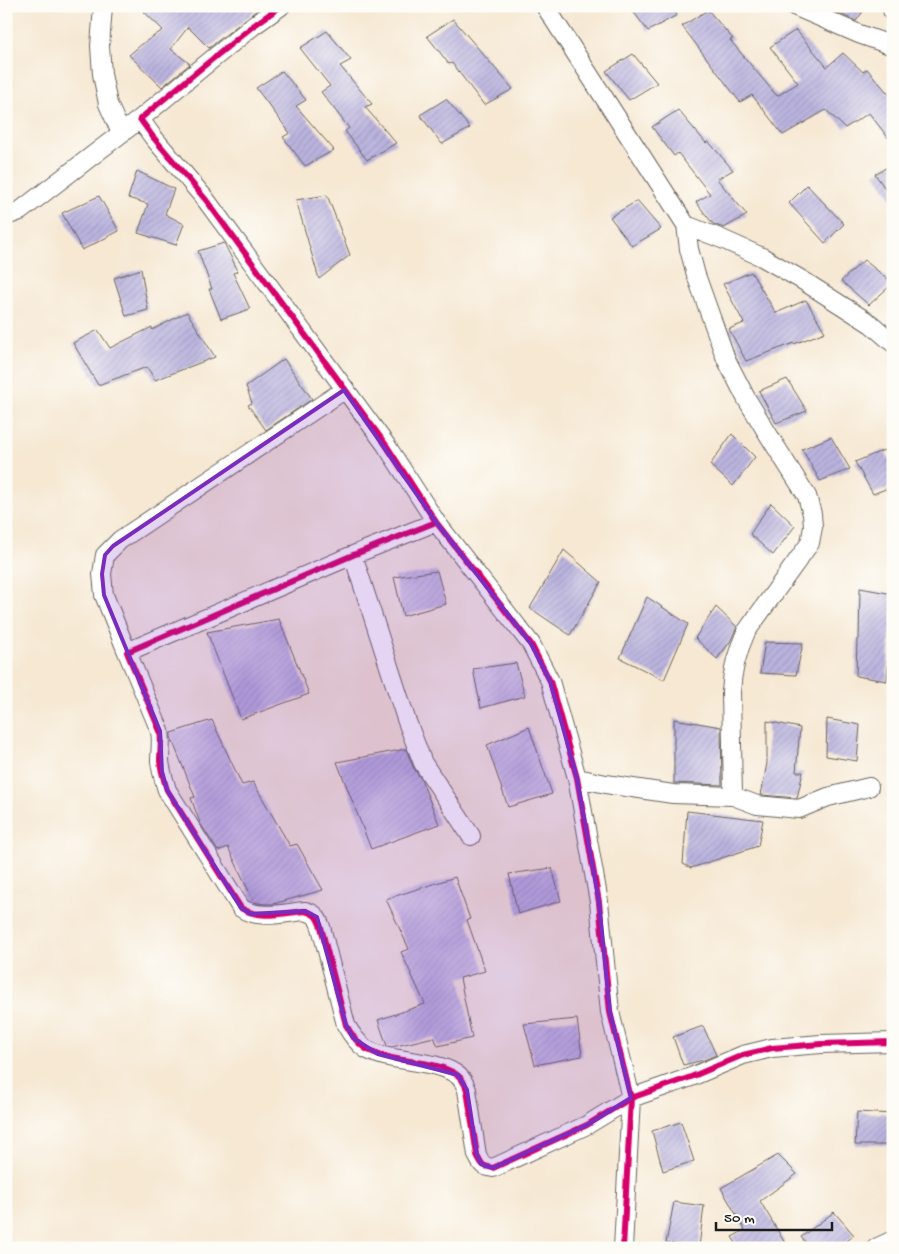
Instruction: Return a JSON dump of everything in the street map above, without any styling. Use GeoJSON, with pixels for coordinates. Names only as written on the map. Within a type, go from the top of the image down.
{"type":"FeatureCollection","features":[{"type":"Feature","properties":{"kind":"street"},"geometry":{"type":"LineString","coordinates":[[103,6],[100,46],[102,74],[108,104],[121,133]]}},
{"type":"Feature","properties":{"kind":"street"},"geometry":{"type":"LineString","coordinates":[[6,216],[20,211],[140,120],[253,26],[281,6]]}},
{"type":"Feature","properties":{"kind":"street"},"geometry":{"type":"LineString","coordinates":[[545,6],[686,225],[696,275],[726,359],[746,398],[807,496],[812,514],[813,527],[810,543],[746,632],[735,660],[731,692],[733,796]]}},
{"type":"Feature","properties":{"kind":"street"},"geometry":{"type":"LineString","coordinates":[[794,6],[859,34],[893,46]]}},
{"type":"Feature","properties":{"kind":"street"},"geometry":{"type":"LineString","coordinates":[[891,6],[893,12]]}},
{"type":"Feature","properties":{"kind":"street"},"geometry":{"type":"LineString","coordinates":[[140,120],[206,200],[386,446],[436,522],[531,644],[550,680],[577,778],[598,902],[610,1012],[631,1098],[623,1248]]}},
{"type":"Feature","properties":{"kind":"street"},"geometry":{"type":"LineString","coordinates":[[686,225],[762,257],[871,324],[893,343]]}},
{"type":"Feature","properties":{"kind":"street"},"geometry":{"type":"LineString","coordinates":[[344,390],[120,540],[105,555],[102,574],[104,595],[160,731],[162,740],[160,760],[168,790],[241,908],[252,914],[264,915],[304,911],[311,912],[317,917],[346,1025],[353,1038],[364,1048],[378,1054],[441,1067],[458,1075],[464,1082],[467,1090],[477,1155],[481,1164],[486,1167],[493,1168],[586,1125],[631,1098],[690,1077],[743,1055],[772,1048],[821,1044],[893,1042]]}},
{"type":"Feature","properties":{"kind":"street"},"geometry":{"type":"LineString","coordinates":[[127,652],[353,555],[436,522]]}},
{"type":"Feature","properties":{"kind":"street"},"geometry":{"type":"LineString","coordinates":[[353,555],[406,719],[423,763],[471,836]]}},
{"type":"Feature","properties":{"kind":"street"},"geometry":{"type":"LineString","coordinates":[[577,778],[673,794],[733,796],[757,805],[799,809],[828,797],[869,787]]}},
{"type":"Feature","properties":{"kind":"street"},"geometry":{"type":"LineString","coordinates":[[876,1248],[893,1240]]}},
{"type":"Feature","properties":{"kind":"highlighted area"},"geometry":{"type":"Polygon","coordinates":[[[344,390],[436,522],[531,644],[550,681],[577,778],[599,902],[610,1012],[631,1098],[587,1125],[493,1168],[481,1164],[477,1155],[467,1090],[458,1075],[378,1054],[353,1038],[346,1025],[317,917],[305,911],[251,914],[241,908],[167,790],[162,772],[160,731],[104,595],[102,574],[105,555],[113,546],[344,390]]]}},
{"type":"Feature","properties":{"kind":"building"},"geometry":{"type":"Polygon","coordinates":[[[138,6],[262,6],[209,48],[188,27],[171,49],[190,64],[162,87],[129,55],[163,30],[138,6]]]}},
{"type":"Feature","properties":{"kind":"building"},"geometry":{"type":"Polygon","coordinates":[[[629,6],[670,6],[677,15],[648,31],[629,6]]]}},
{"type":"Feature","properties":{"kind":"building"},"geometry":{"type":"Polygon","coordinates":[[[825,6],[867,6],[856,21],[825,6]]]}},
{"type":"Feature","properties":{"kind":"building"},"geometry":{"type":"Polygon","coordinates":[[[708,10],[733,39],[730,40],[777,96],[798,83],[770,47],[796,30],[827,67],[843,53],[863,72],[867,69],[893,99],[893,144],[869,113],[845,128],[826,110],[783,135],[752,95],[740,102],[682,26],[708,10]]]}},
{"type":"Feature","properties":{"kind":"building"},"geometry":{"type":"Polygon","coordinates":[[[453,19],[513,89],[484,105],[452,63],[449,64],[427,36],[453,19]]]}},
{"type":"Feature","properties":{"kind":"building"},"geometry":{"type":"Polygon","coordinates":[[[327,31],[351,60],[340,66],[372,104],[365,107],[396,143],[367,160],[345,131],[349,128],[321,92],[330,86],[300,48],[327,31]]]}},
{"type":"Feature","properties":{"kind":"building"},"geometry":{"type":"Polygon","coordinates":[[[633,54],[657,83],[629,100],[606,71],[633,54]]]}},
{"type":"Feature","properties":{"kind":"building"},"geometry":{"type":"Polygon","coordinates":[[[282,71],[306,100],[296,106],[334,150],[305,166],[283,137],[290,133],[256,88],[282,71]]]}},
{"type":"Feature","properties":{"kind":"building"},"geometry":{"type":"Polygon","coordinates":[[[446,99],[470,128],[442,144],[420,115],[446,99]]]}},
{"type":"Feature","properties":{"kind":"building"},"geometry":{"type":"Polygon","coordinates":[[[678,110],[706,143],[708,141],[733,170],[717,179],[747,215],[724,228],[713,224],[696,202],[710,194],[678,153],[674,156],[652,127],[678,110]]]}},
{"type":"Feature","properties":{"kind":"building"},"geometry":{"type":"Polygon","coordinates":[[[893,164],[893,200],[875,174],[893,164]]]}},
{"type":"Feature","properties":{"kind":"building"},"geometry":{"type":"Polygon","coordinates":[[[137,171],[174,189],[165,214],[184,224],[176,245],[138,233],[148,204],[128,198],[137,171]]]}},
{"type":"Feature","properties":{"kind":"building"},"geometry":{"type":"Polygon","coordinates":[[[807,185],[844,224],[825,243],[789,203],[807,185]]]}},
{"type":"Feature","properties":{"kind":"building"},"geometry":{"type":"Polygon","coordinates":[[[327,195],[350,255],[319,279],[296,200],[327,195]]]}},
{"type":"Feature","properties":{"kind":"building"},"geometry":{"type":"Polygon","coordinates":[[[99,196],[119,231],[82,250],[62,213],[99,196]]]}},
{"type":"Feature","properties":{"kind":"building"},"geometry":{"type":"Polygon","coordinates":[[[637,201],[661,229],[632,246],[610,217],[637,201]]]}},
{"type":"Feature","properties":{"kind":"building"},"geometry":{"type":"Polygon","coordinates":[[[224,243],[238,271],[233,273],[250,309],[221,319],[209,289],[212,289],[198,251],[224,243]]]}},
{"type":"Feature","properties":{"kind":"building"},"geometry":{"type":"Polygon","coordinates":[[[864,260],[893,283],[869,305],[841,281],[864,260]]]}},
{"type":"Feature","properties":{"kind":"building"},"geometry":{"type":"Polygon","coordinates":[[[141,269],[148,310],[126,316],[114,278],[141,269]]]}},
{"type":"Feature","properties":{"kind":"building"},"geometry":{"type":"Polygon","coordinates":[[[751,272],[776,313],[806,300],[825,332],[746,361],[729,329],[744,323],[723,284],[751,272]]]}},
{"type":"Feature","properties":{"kind":"building"},"geometry":{"type":"Polygon","coordinates":[[[187,312],[215,357],[155,380],[147,367],[98,385],[73,343],[98,330],[110,348],[187,312]]]}},
{"type":"Feature","properties":{"kind":"building"},"geometry":{"type":"Polygon","coordinates":[[[284,359],[312,399],[266,430],[248,405],[252,403],[246,386],[284,359]]]}},
{"type":"Feature","properties":{"kind":"building"},"geometry":{"type":"Polygon","coordinates":[[[787,379],[807,411],[776,423],[759,391],[787,379]]]}},
{"type":"Feature","properties":{"kind":"building"},"geometry":{"type":"Polygon","coordinates":[[[732,434],[755,457],[733,486],[710,465],[732,434]]]}},
{"type":"Feature","properties":{"kind":"building"},"geometry":{"type":"Polygon","coordinates":[[[831,437],[850,469],[820,481],[802,449],[831,437]]]}},
{"type":"Feature","properties":{"kind":"building"},"geometry":{"type":"Polygon","coordinates":[[[884,450],[893,465],[893,486],[873,494],[855,462],[884,450]]]}},
{"type":"Feature","properties":{"kind":"building"},"geometry":{"type":"Polygon","coordinates":[[[771,503],[795,526],[773,555],[750,534],[771,503]]]}},
{"type":"Feature","properties":{"kind":"building"},"geometry":{"type":"Polygon","coordinates":[[[564,550],[601,582],[570,635],[530,608],[564,550]]]}},
{"type":"Feature","properties":{"kind":"building"},"geometry":{"type":"Polygon","coordinates":[[[437,571],[446,604],[403,616],[394,577],[437,571]]]}},
{"type":"Feature","properties":{"kind":"building"},"geometry":{"type":"Polygon","coordinates":[[[860,588],[893,594],[887,681],[856,676],[860,588]]]}},
{"type":"Feature","properties":{"kind":"building"},"geometry":{"type":"Polygon","coordinates":[[[647,597],[688,624],[664,680],[620,658],[647,597]]]}},
{"type":"Feature","properties":{"kind":"building"},"geometry":{"type":"Polygon","coordinates":[[[716,607],[737,627],[730,642],[717,659],[695,638],[716,607]]]}},
{"type":"Feature","properties":{"kind":"building"},"geometry":{"type":"Polygon","coordinates":[[[279,619],[309,694],[241,719],[207,632],[279,619]]]}},
{"type":"Feature","properties":{"kind":"building"},"geometry":{"type":"Polygon","coordinates":[[[765,642],[803,643],[796,675],[760,673],[765,642]]]}},
{"type":"Feature","properties":{"kind":"building"},"geometry":{"type":"Polygon","coordinates":[[[516,663],[525,696],[481,708],[473,669],[516,663]]]}},
{"type":"Feature","properties":{"kind":"building"},"geometry":{"type":"Polygon","coordinates":[[[674,719],[721,727],[722,785],[674,783],[674,719]]]}},
{"type":"Feature","properties":{"kind":"building"},"geometry":{"type":"Polygon","coordinates":[[[827,719],[860,725],[857,761],[826,756],[827,719]]]}},
{"type":"Feature","properties":{"kind":"building"},"geometry":{"type":"Polygon","coordinates":[[[212,720],[242,785],[253,782],[290,846],[297,844],[323,890],[273,904],[254,902],[228,847],[218,851],[200,823],[191,798],[195,797],[171,737],[171,733],[212,720]]]}},
{"type":"Feature","properties":{"kind":"building"},"geometry":{"type":"Polygon","coordinates":[[[767,721],[800,728],[796,772],[803,772],[797,798],[761,795],[767,763],[767,721]]]}},
{"type":"Feature","properties":{"kind":"building"},"geometry":{"type":"Polygon","coordinates":[[[529,727],[552,794],[508,807],[487,745],[529,727]]]}},
{"type":"Feature","properties":{"kind":"building"},"geometry":{"type":"Polygon","coordinates":[[[406,749],[413,767],[421,779],[439,824],[371,849],[337,762],[406,749]]]}},
{"type":"Feature","properties":{"kind":"building"},"geometry":{"type":"Polygon","coordinates":[[[687,811],[763,820],[758,846],[691,868],[683,864],[687,811]]]}},
{"type":"Feature","properties":{"kind":"building"},"geometry":{"type":"Polygon","coordinates":[[[552,868],[561,901],[518,914],[509,874],[552,868]]]}},
{"type":"Feature","properties":{"kind":"building"},"geometry":{"type":"Polygon","coordinates":[[[455,877],[470,919],[467,920],[485,971],[460,978],[472,1038],[438,1046],[434,1037],[392,1047],[387,1046],[378,1020],[425,1004],[401,952],[409,949],[386,899],[455,877]]]}},
{"type":"Feature","properties":{"kind":"building"},"geometry":{"type":"Polygon","coordinates":[[[577,1019],[582,1056],[535,1065],[524,1024],[577,1019]]]}},
{"type":"Feature","properties":{"kind":"building"},"geometry":{"type":"Polygon","coordinates":[[[703,1026],[716,1055],[683,1065],[673,1037],[703,1026]]]}},
{"type":"Feature","properties":{"kind":"building"},"geometry":{"type":"Polygon","coordinates":[[[857,1112],[893,1114],[893,1145],[855,1145],[857,1112]]]}},
{"type":"Feature","properties":{"kind":"building"},"geometry":{"type":"Polygon","coordinates":[[[681,1122],[694,1161],[663,1171],[652,1131],[681,1122]]]}},
{"type":"Feature","properties":{"kind":"building"},"geometry":{"type":"Polygon","coordinates":[[[778,1155],[797,1174],[760,1201],[785,1243],[777,1248],[739,1248],[732,1237],[745,1230],[721,1188],[778,1155]]]}},
{"type":"Feature","properties":{"kind":"building"},"geometry":{"type":"Polygon","coordinates":[[[674,1202],[704,1206],[699,1247],[666,1243],[674,1202]]]}},
{"type":"Feature","properties":{"kind":"building"},"geometry":{"type":"Polygon","coordinates":[[[834,1212],[854,1235],[839,1248],[810,1248],[801,1237],[834,1212]]]}},
{"type":"Feature","properties":{"kind":"cycle path"},"geometry":{"type":"LineString","coordinates":[[281,6],[253,26],[140,119],[206,200],[386,445],[436,522],[531,644],[550,681],[577,778],[599,902],[610,1012],[631,1098],[623,1248]]}},
{"type":"Feature","properties":{"kind":"cycle path"},"geometry":{"type":"LineString","coordinates":[[436,522],[353,555],[127,652],[160,731],[160,761],[167,790],[241,908],[248,912],[264,915],[305,911],[316,916],[321,927],[346,1025],[357,1041],[366,1049],[377,1054],[435,1065],[458,1076],[463,1081],[467,1090],[477,1155],[483,1164],[493,1168],[587,1125],[631,1098],[691,1077],[743,1055],[772,1048],[821,1044],[893,1042]]}}]}
